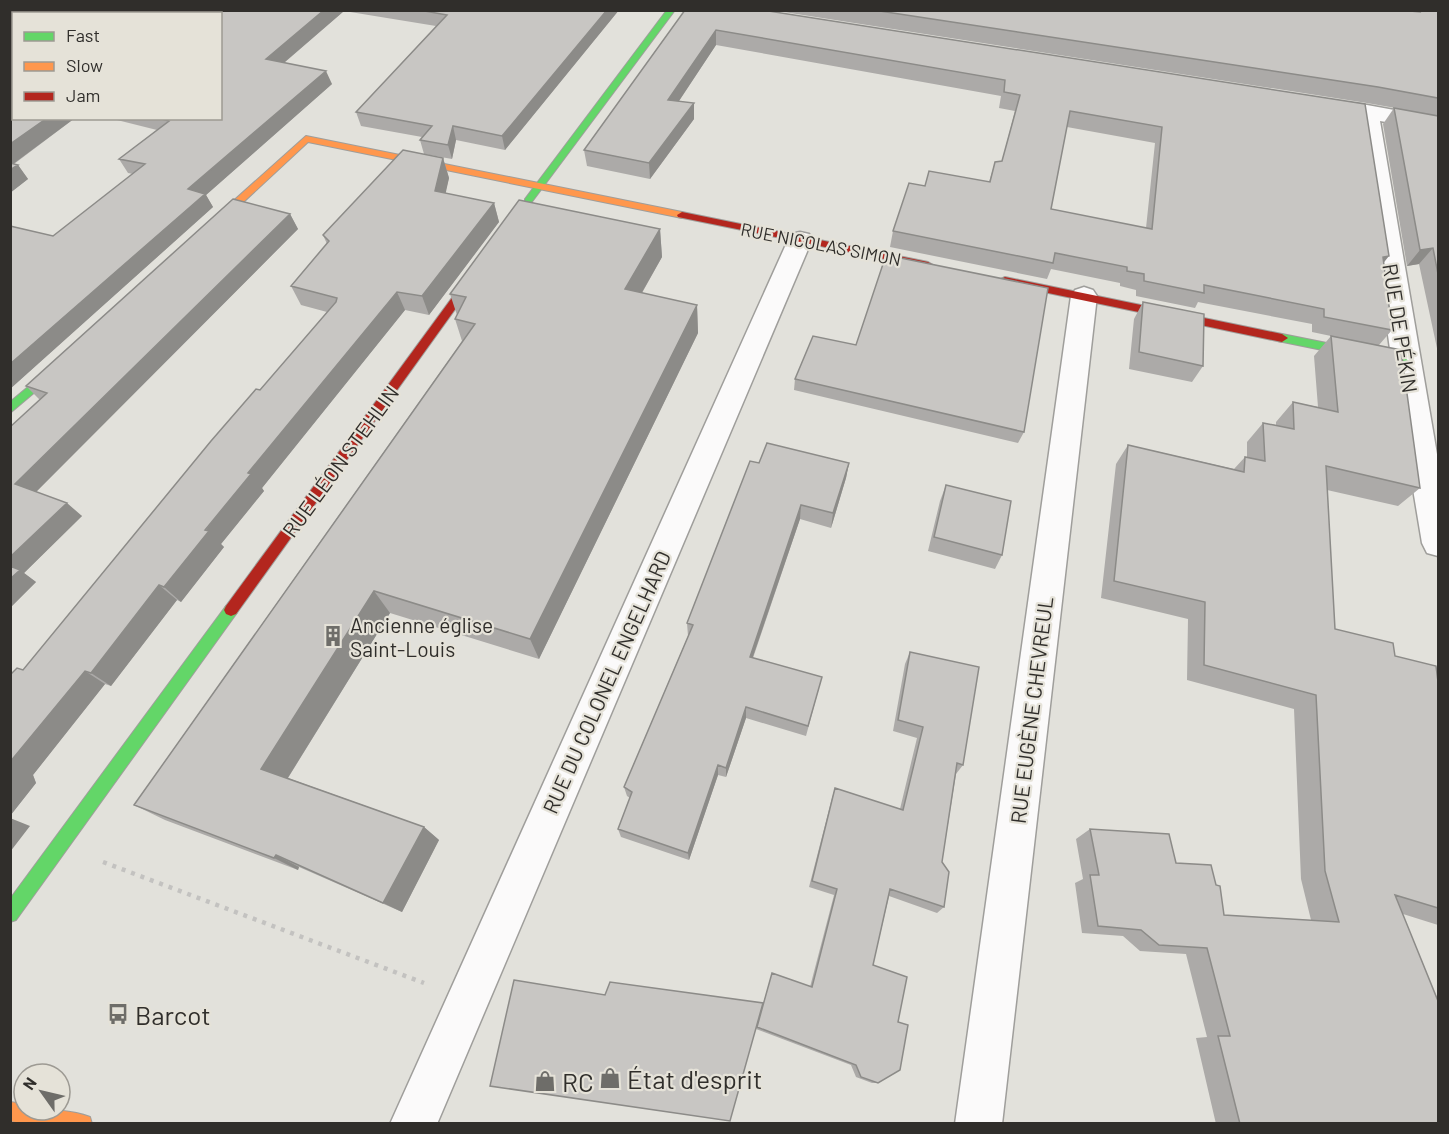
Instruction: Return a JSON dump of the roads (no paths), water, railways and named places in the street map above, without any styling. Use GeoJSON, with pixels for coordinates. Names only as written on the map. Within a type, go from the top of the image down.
{"type":"FeatureCollection","features":[{"type":"Feature","properties":{"kind":"street"},"geometry":{"type":"LineString","coordinates":[[520,213],[671,10]]}},
{"type":"Feature","properties":{"kind":"street"},"geometry":{"type":"LineString","coordinates":[[1308,103],[1438,124]]}},
{"type":"Feature","properties":{"kind":"street","name":"RUE DE PÉKIN"},"geometry":{"type":"LineString","coordinates":[[1367,111],[1406,363],[1438,543]]}},
{"type":"Feature","properties":{"kind":"street","name":"RUE NICOLAS SIMON"},"geometry":{"type":"LineString","coordinates":[[193,243],[306,139],[937,267]]}},
{"type":"Feature","properties":{"kind":"street","name":"RUE DU COLONEL ENGELHARD"},"geometry":{"type":"LineString","coordinates":[[413,1124],[800,240]]}},
{"type":"Feature","properties":{"kind":"street","name":"RUE LÉON STEHLIN"},"geometry":{"type":"LineString","coordinates":[[10,914],[492,251]]}},
{"type":"Feature","properties":{"kind":"street"},"geometry":{"type":"LineString","coordinates":[[993,278],[1406,363]]}},
{"type":"Feature","properties":{"kind":"street","name":"RUE EUGÈNE CHEVREUL"},"geometry":{"type":"LineString","coordinates":[[978,1124],[1084,296]]}},
{"type":"Feature","properties":{"kind":"street"},"geometry":{"type":"LineString","coordinates":[[10,409],[71,354]]}},
{"type":"Feature","properties":{"kind":"street"},"geometry":{"type":"LineString","coordinates":[[10,1111],[83,1124]]}},
{"type":"Feature","properties":{"kind":"place","name":"Ancienne église Saint-Louis"},"geometry":{"type":"Point","coordinates":[333,636]}},
{"type":"Feature","properties":{"kind":"place","name":"Barcot"},"geometry":{"type":"Point","coordinates":[118,1014]}},
{"type":"Feature","properties":{"kind":"place","name":"État d'esprit"},"geometry":{"type":"Point","coordinates":[610,1078]}},
{"type":"Feature","properties":{"kind":"place","name":"RC"},"geometry":{"type":"Point","coordinates":[545,1081]}}]}
